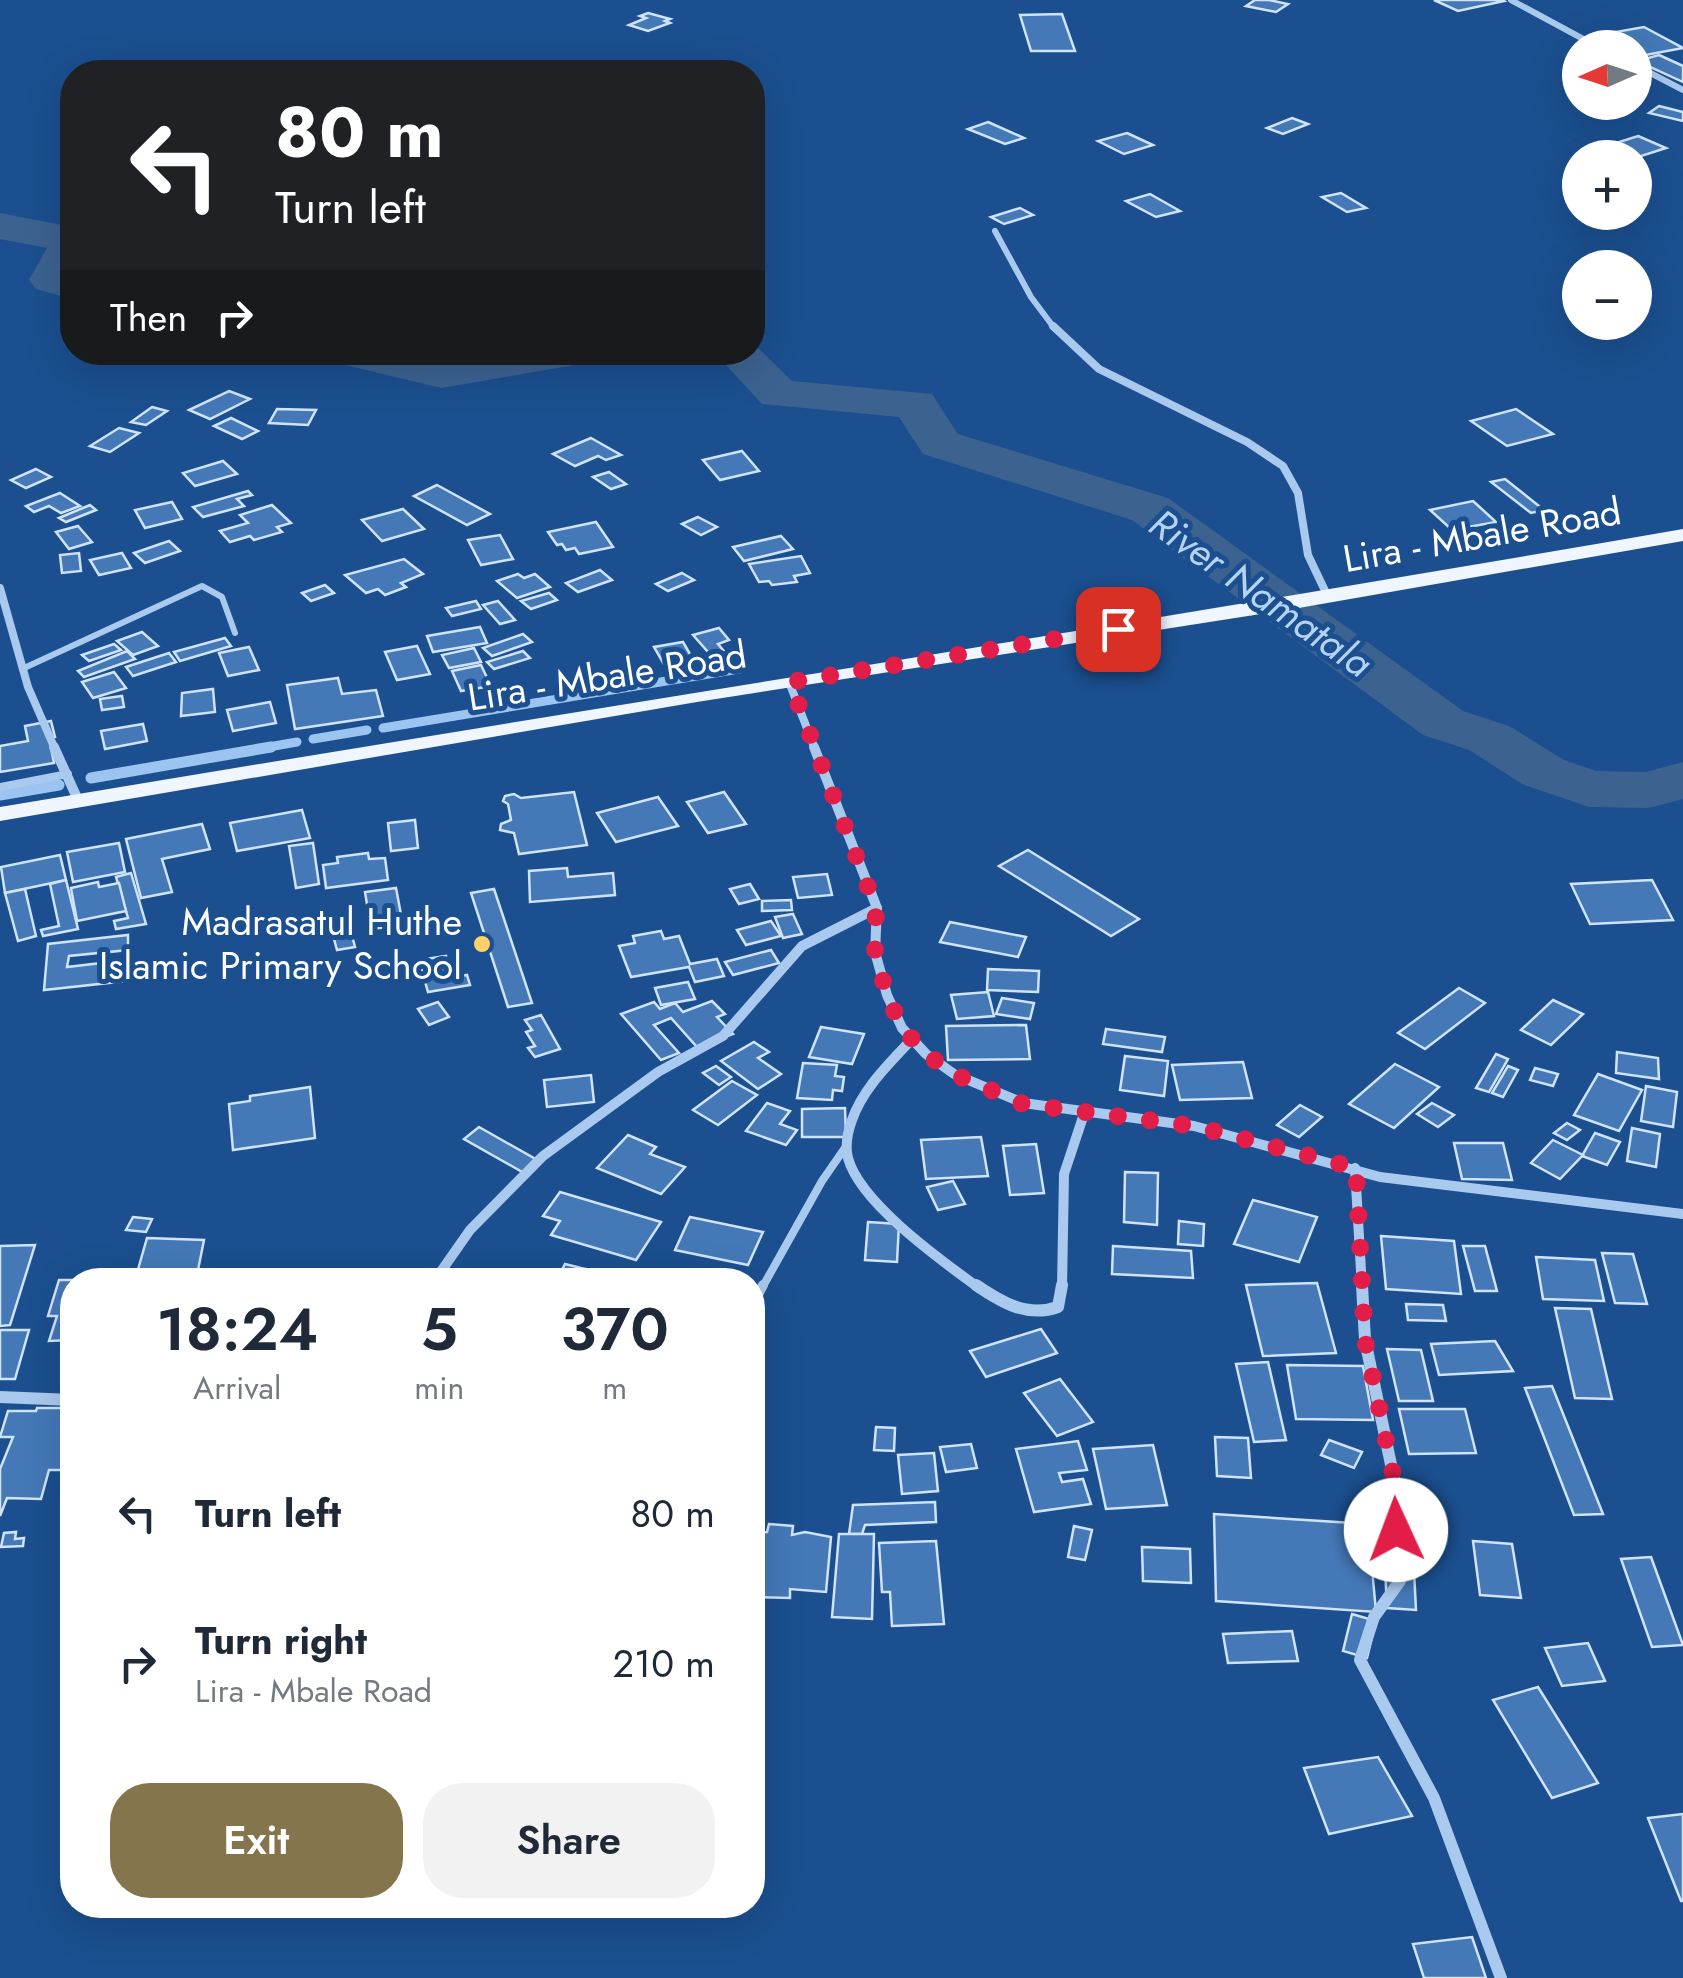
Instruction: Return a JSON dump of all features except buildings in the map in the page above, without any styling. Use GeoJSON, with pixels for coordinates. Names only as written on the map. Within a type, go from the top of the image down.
{"type":"FeatureCollection","features":[{"type":"Feature","properties":{"kind":"main road","name":"Lira - Mbale Road"},"geometry":{"type":"LineString","coordinates":[[0,814],[1292,603],[1683,534]]}},
{"type":"Feature","properties":{"kind":"street"},"geometry":{"type":"LineString","coordinates":[[1511,0],[1567,30]]}},
{"type":"Feature","properties":{"kind":"street"},"geometry":{"type":"LineString","coordinates":[[1652,74],[1683,90]]}},
{"type":"Feature","properties":{"kind":"street"},"geometry":{"type":"LineString","coordinates":[[995,231],[1016,278],[1057,331],[1082,354],[1119,380],[1193,412],[1255,446],[1288,473],[1301,503],[1307,554],[1328,597]]}},
{"type":"Feature","properties":{"kind":"street"},"geometry":{"type":"LineString","coordinates":[[0,588],[10,610],[22,669],[78,800]]}},
{"type":"Feature","properties":{"kind":"street"},"geometry":{"type":"LineString","coordinates":[[790,682],[876,908],[875,952],[887,995],[902,1028],[954,1074],[1023,1104],[1194,1126],[1380,1177],[1683,1214]]}},
{"type":"Feature","properties":{"kind":"street"},"geometry":{"type":"LineString","coordinates":[[443,1268],[470,1230],[543,1156],[658,1072],[724,1036],[802,946],[876,908]]}},
{"type":"Feature","properties":{"kind":"street"},"geometry":{"type":"LineString","coordinates":[[912,1038],[853,1108],[847,1146],[851,1168],[890,1217],[994,1298],[1027,1311],[1046,1313],[1058,1307],[1062,1290],[1064,1174],[1084,1114]]}},
{"type":"Feature","properties":{"kind":"street"},"geometry":{"type":"LineString","coordinates":[[1356,1168],[1365,1340],[1399,1503],[1389,1550],[1400,1581],[1374,1617],[1360,1660],[1379,1702],[1406,1740],[1458,1856],[1501,1978]]}},
{"type":"Feature","properties":{"kind":"street"},"geometry":{"type":"LineString","coordinates":[[0,1397],[60,1400]]}},
{"type":"Feature","properties":{"kind":"lane"},"geometry":{"type":"LineString","coordinates":[[22,669],[202,586],[216,589],[226,601],[235,633]]}},
{"type":"Feature","properties":{"kind":"lane"},"geometry":{"type":"LineString","coordinates":[[0,787],[68,774]]}},
{"type":"Feature","properties":{"kind":"lane"},"geometry":{"type":"LineString","coordinates":[[765,1283],[822,1180],[847,1146]]}},
{"type":"Feature","properties":{"kind":"waterway","name":"River Namatala"},"geometry":{"type":"LineString","coordinates":[[0,226],[60,238]]}},
{"type":"Feature","properties":{"kind":"waterway","name":"River Namatala"},"geometry":{"type":"LineString","coordinates":[[60,263],[51,280],[60,283]]}},
{"type":"Feature","properties":{"kind":"waterway","name":"River Namatala"},"geometry":{"type":"LineString","coordinates":[[403,365],[441,374],[493,365]]}},
{"type":"Feature","properties":{"kind":"waterway","name":"River Namatala"},"geometry":{"type":"LineString","coordinates":[[750,365],[779,394],[915,404],[940,444],[1150,509],[1443,723],[1489,738],[1543,772],[1589,789],[1649,790],[1683,780]]}},
{"type":"Feature","properties":{"kind":"waterway"},"geometry":{"type":"LineString","coordinates":[[383,728],[739,669]]}},
{"type":"Feature","properties":{"kind":"waterway"},"geometry":{"type":"LineString","coordinates":[[313,739],[367,730]]}},
{"type":"Feature","properties":{"kind":"waterway"},"geometry":{"type":"LineString","coordinates":[[257,749],[297,742]]}},
{"type":"Feature","properties":{"kind":"waterway"},"geometry":{"type":"LineString","coordinates":[[91,778],[271,747]]}},
{"type":"Feature","properties":{"kind":"waterway"},"geometry":{"type":"LineString","coordinates":[[0,795],[59,785]]}},
{"type":"Feature","properties":{"kind":"place","name":"Madrasatul Huthe Islamic Primary School"},"geometry":{"type":"Point","coordinates":[482,944]}},
{"type":"Feature","properties":{"kind":"route"},"geometry":{"type":"LineString","coordinates":[[1118,629],[790,682],[876,908],[875,952],[887,995],[902,1028],[926,1054],[954,1074],[1023,1104],[1194,1126],[1356,1168],[1365,1340],[1399,1503],[1396,1530]]}}]}
